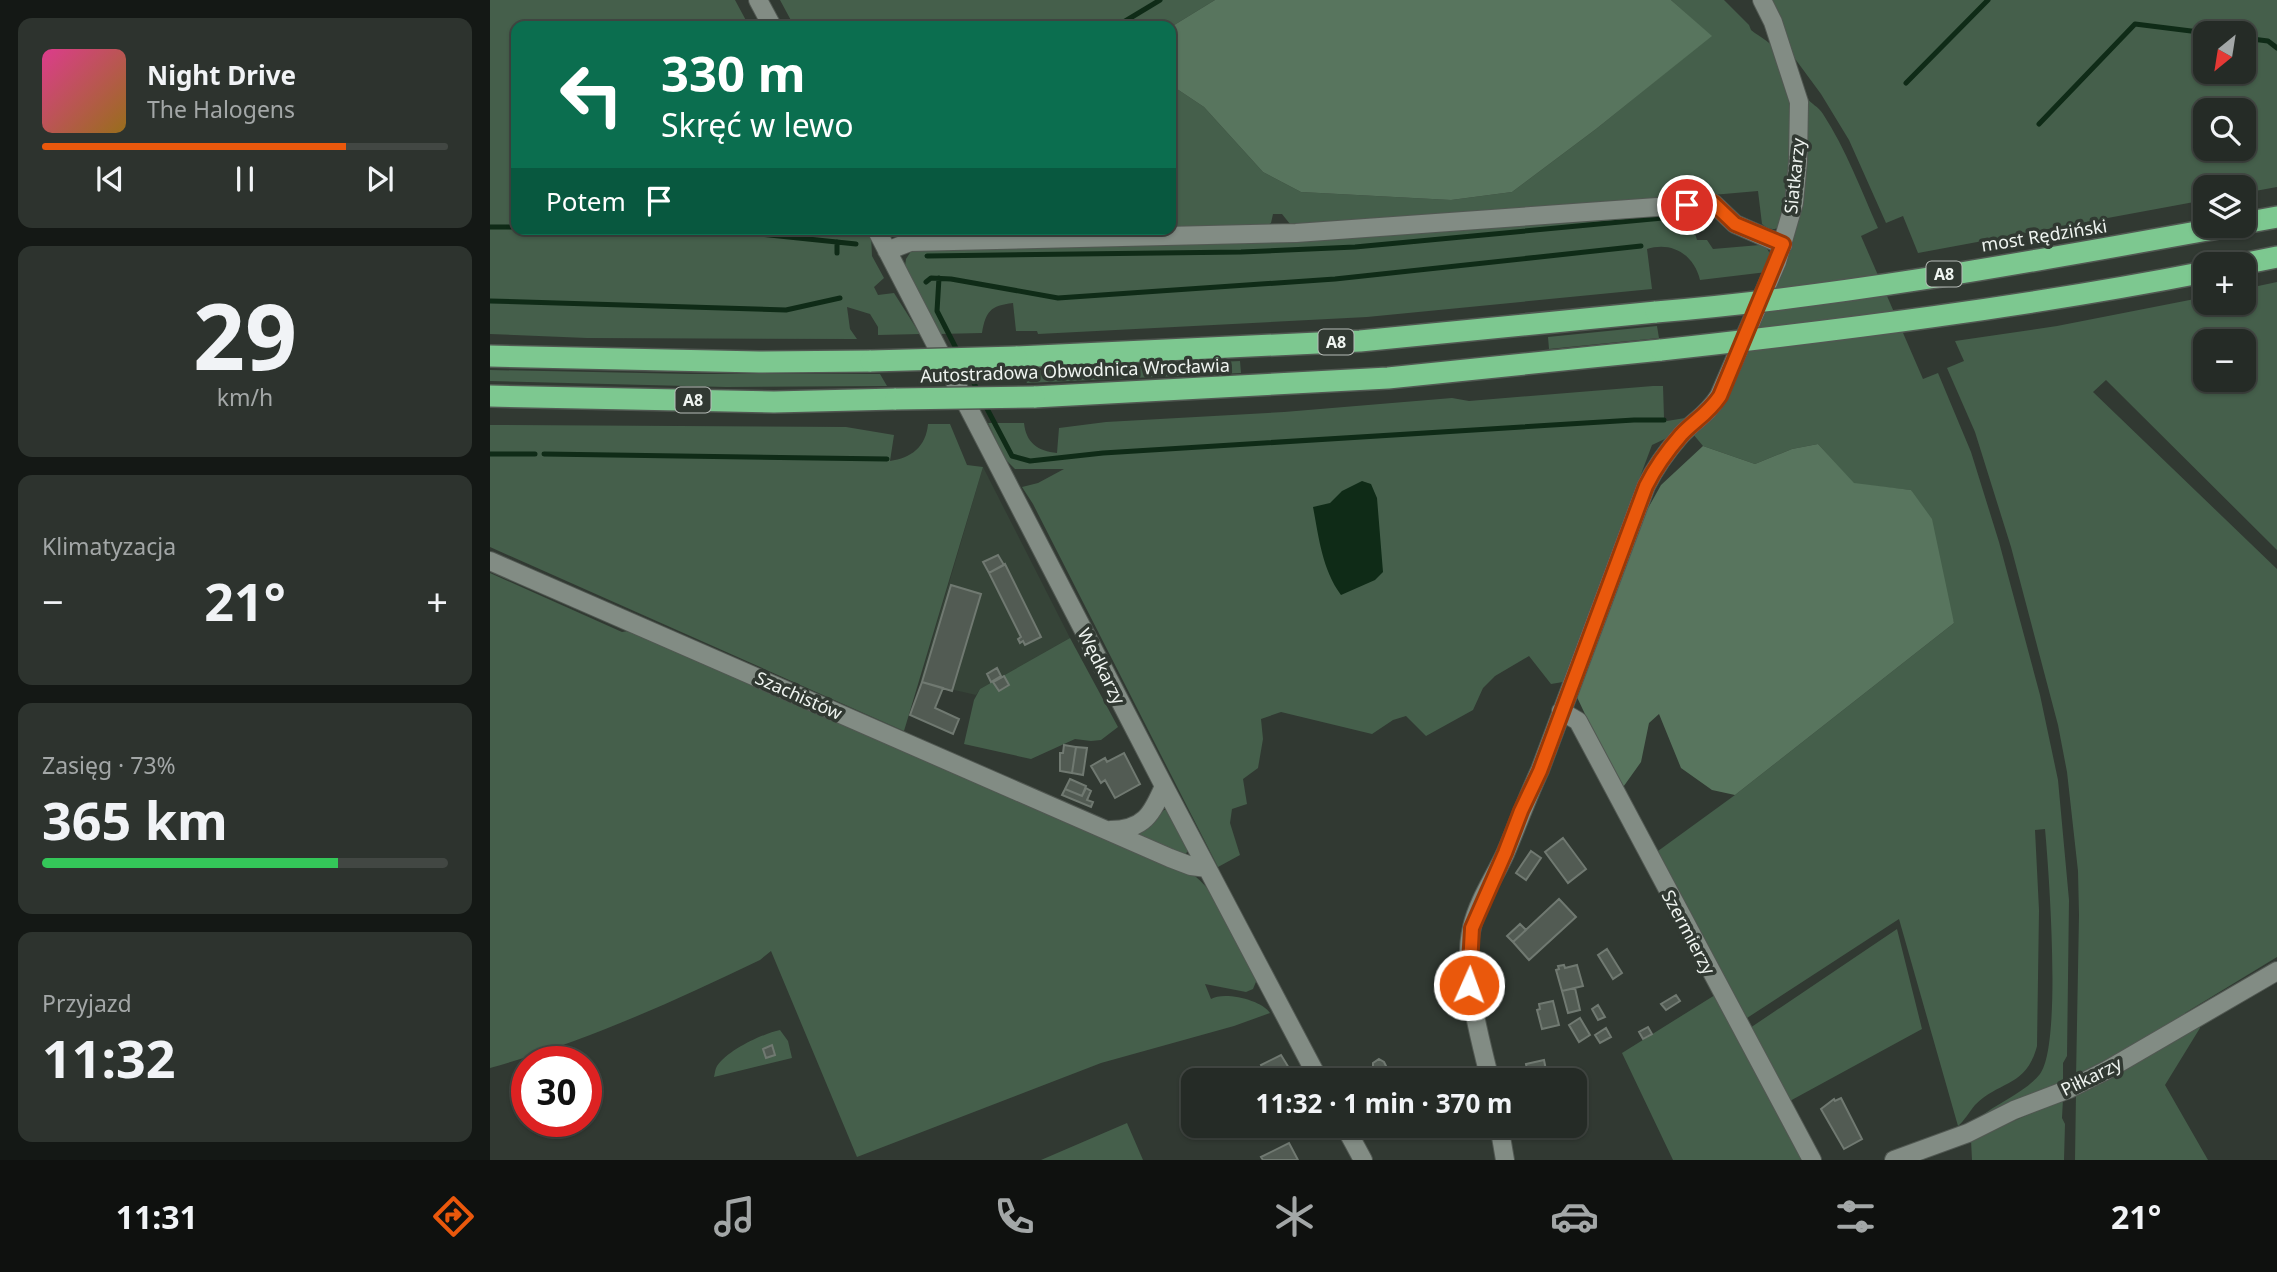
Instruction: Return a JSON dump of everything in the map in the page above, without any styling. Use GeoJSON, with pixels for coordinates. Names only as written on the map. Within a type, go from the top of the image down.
{"type":"FeatureCollection","features":[{"type":"Feature","properties":{"kind":"highway"},"geometry":{"type":"LineString","coordinates":[[2256,221],[2277,217]]}},
{"type":"Feature","properties":{"kind":"highway","name":"most Rędziński"},"geometry":{"type":"LineString","coordinates":[[1656,312],[1853,289],[2193,233]]}},
{"type":"Feature","properties":{"kind":"highway"},"geometry":{"type":"LineString","coordinates":[[2256,261],[2277,257]]}},
{"type":"Feature","properties":{"kind":"highway","name":"Autostradowa Obwodnica Wrocławia"},"geometry":{"type":"LineString","coordinates":[[490,396],[774,402],[1034,397],[1388,378],[1774,338],[2000,306],[2193,274]]}},
{"type":"Feature","properties":{"kind":"highway","name":"Autostradowa Obwodnica Wrocławia"},"geometry":{"type":"LineString","coordinates":[[490,356],[759,362],[1016,357],[1360,341],[1656,312]]}},
{"type":"Feature","properties":{"kind":"street"},"geometry":{"type":"LineString","coordinates":[[758,0],[769,21]]}},
{"type":"Feature","properties":{"kind":"street","name":"Siatkarzy"},"geometry":{"type":"LineString","coordinates":[[1487,1068],[1469,985],[1472,928],[1540,771],[1646,486],[1655,468],[1682,434],[1710,411],[1720,396],[1783,244],[1794,203],[1799,102],[1773,22],[1762,0]]}},
{"type":"Feature","properties":{"kind":"street"},"geometry":{"type":"LineString","coordinates":[[887,251],[910,242],[1296,233],[1713,203],[1735,224],[1783,244]]}},
{"type":"Feature","properties":{"kind":"street","name":"Wędkarzy"},"geometry":{"type":"LineString","coordinates":[[879,235],[1313,1068]]}},
{"type":"Feature","properties":{"kind":"street","name":"Szachistów"},"geometry":{"type":"LineString","coordinates":[[490,561],[1191,866],[1207,868]]}},
{"type":"Feature","properties":{"kind":"street","name":"Szermierzy"},"geometry":{"type":"LineString","coordinates":[[1561,711],[1578,722],[1812,1160]]}},
{"type":"Feature","properties":{"kind":"street"},"geometry":{"type":"LineString","coordinates":[[1107,830],[1129,828],[1142,822],[1152,812],[1164,786]]}},
{"type":"Feature","properties":{"kind":"street","name":"Piłkarzy"},"geometry":{"type":"LineString","coordinates":[[1894,1160],[1968,1133],[2014,1110],[2069,1089],[2107,1070],[2277,971]]}},
{"type":"Feature","properties":{"kind":"street"},"geometry":{"type":"LineString","coordinates":[[1351,1138],[1363,1160]]}},
{"type":"Feature","properties":{"kind":"street"},"geometry":{"type":"LineString","coordinates":[[1501,1138],[1505,1160]]}},
{"type":"Feature","properties":{"kind":"shaded area"},"geometry":{"type":"Polygon","coordinates":[[[490,0],[735,0],[746,21],[511,21],[511,235],[871,235],[872,256],[884,278],[874,287],[878,295],[894,293],[920,334],[878,335],[878,327],[870,314],[847,307],[850,329],[857,339],[587,338],[490,334],[490,0]]]}},
{"type":"Feature","properties":{"kind":"shaded area"},"geometry":{"type":"Polygon","coordinates":[[[780,0],[1215,0],[1176,24],[1176,21],[791,21],[780,0]]]}},
{"type":"Feature","properties":{"kind":"shaded area"},"geometry":{"type":"Polygon","coordinates":[[[1215,0],[1671,0],[1712,36],[1512,192],[1451,200],[1301,192],[1263,172],[1204,107],[1176,88],[1176,24],[1215,0]]]}},
{"type":"Feature","properties":{"kind":"shaded area"},"geometry":{"type":"Polygon","coordinates":[[[1671,0],[1724,0],[1751,30],[1777,51],[1793,91],[1795,150],[1789,208],[1783,223],[1776,228],[1767,228],[1762,224],[1758,191],[1426,220],[1296,227],[1282,214],[1273,214],[1271,223],[1265,227],[1176,229],[1176,88],[1204,107],[1263,172],[1301,192],[1451,200],[1512,192],[1596,129],[1711,36],[1671,0]]]}},
{"type":"Feature","properties":{"kind":"shaded area"},"geometry":{"type":"Polygon","coordinates":[[[1766,0],[2277,0],[2277,187],[2256,191],[2256,175],[2193,175],[2193,202],[1918,253],[1903,216],[1886,223],[1849,140],[1821,94],[1793,56],[1766,0]]]}},
{"type":"Feature","properties":{"kind":"shaded area"},"geometry":{"type":"Polygon","coordinates":[[[1799,79],[1808,99],[1821,111],[1839,141],[1878,228],[1861,236],[1923,379],[1938,373],[1971,452],[1999,542],[2040,695],[2058,780],[2069,900],[2067,1056],[2063,1063],[2063,1086],[1979,1118],[2034,1080],[2040,1074],[2047,1057],[2051,1030],[2052,957],[2045,829],[2035,830],[2039,910],[2037,1046],[2032,1060],[2019,1077],[1984,1097],[1958,1126],[1899,919],[1747,1018],[1658,851],[1735,795],[1954,623],[1911,490],[1854,484],[1818,444],[1792,449],[1755,464],[1703,446],[1693,434],[1783,260],[1799,79]]]}},
{"type":"Feature","properties":{"kind":"shaded area"},"geometry":{"type":"Polygon","coordinates":[[[1706,212],[1710,223],[1704,231],[1695,233],[1697,240],[1707,240],[1713,249],[1760,245],[1766,247],[1772,257],[1767,272],[1700,280],[1693,263],[1687,257],[1673,248],[1656,247],[1647,249],[1652,289],[1367,317],[1038,334],[1037,331],[1016,331],[1013,303],[990,311],[982,333],[939,334],[905,266],[913,248],[1706,212]]]}},
{"type":"Feature","properties":{"kind":"shaded area"},"geometry":{"type":"Polygon","coordinates":[[[2277,282],[2277,550],[2106,380],[2093,392],[2277,569],[2277,957],[2185,1013],[2186,1017],[2076,1078],[2078,871],[2067,772],[2058,725],[2011,547],[1975,432],[1947,368],[1964,361],[1955,341],[2057,326],[2193,299],[2193,315],[2256,315],[2256,286],[2277,282]]]}},
{"type":"Feature","properties":{"kind":"shaded area"},"geometry":{"type":"Polygon","coordinates":[[[1657,326],[1659,338],[1549,349],[1548,337],[1657,326]]]}},
{"type":"Feature","properties":{"kind":"shaded area"},"geometry":{"type":"Polygon","coordinates":[[[1240,361],[1241,373],[1027,383],[1022,371],[1240,361]]]}},
{"type":"Feature","properties":{"kind":"shaded area"},"geometry":{"type":"Polygon","coordinates":[[[490,370],[880,374],[887,386],[726,387],[490,381],[490,370]]]}},
{"type":"Feature","properties":{"kind":"shaded area"},"geometry":{"type":"Polygon","coordinates":[[[1663,386],[1664,418],[1667,421],[1685,418],[1704,408],[1669,437],[1652,445],[1563,682],[1551,684],[1529,656],[1495,676],[1483,688],[1473,710],[1426,736],[1406,716],[1393,720],[1372,734],[1281,712],[1261,719],[1263,739],[1258,768],[1243,779],[1247,804],[1232,809],[1230,823],[1240,855],[1218,867],[1022,487],[1038,483],[1064,469],[1015,469],[1005,459],[988,423],[1024,423],[1027,436],[1034,445],[1057,453],[1059,428],[1106,422],[1284,412],[1452,398],[1469,401],[1663,386]]]}},
{"type":"Feature","properties":{"kind":"shaded area"},"geometry":{"type":"Polygon","coordinates":[[[928,424],[950,424],[967,465],[983,467],[904,731],[490,547],[490,425],[846,427],[894,435],[890,461],[905,457],[916,450],[924,439],[928,424]]]}},
{"type":"Feature","properties":{"kind":"shaded area"},"geometry":{"type":"Polygon","coordinates":[[[1818,444],[1854,483],[1911,490],[1932,519],[1954,623],[1735,795],[1712,790],[1681,768],[1659,714],[1649,723],[1641,762],[1621,790],[1575,693],[1642,519],[1661,485],[1703,446],[1755,464],[1792,449],[1818,444]]]}},
{"type":"Feature","properties":{"kind":"shaded area"},"geometry":{"type":"Polygon","coordinates":[[[983,467],[1070,638],[980,689],[976,695],[920,682],[983,467]]]}},
{"type":"Feature","properties":{"kind":"shaded area"},"geometry":{"type":"Polygon","coordinates":[[[1362,481],[1371,484],[1377,498],[1383,572],[1375,580],[1341,595],[1325,564],[1313,507],[1330,503],[1342,491],[1362,481]]]}},
{"type":"Feature","properties":{"kind":"shaded area"},"geometry":{"type":"Polygon","coordinates":[[[490,573],[622,632],[628,631],[1188,871],[1200,880],[1220,905],[1258,977],[1253,989],[1246,992],[1205,984],[1211,999],[1225,996],[1242,998],[1259,1004],[1270,1013],[1234,1026],[1101,1063],[857,1157],[771,951],[760,960],[694,991],[560,1046],[511,1046],[511,1062],[490,1068],[490,573]]]}},
{"type":"Feature","properties":{"kind":"shaded area"},"geometry":{"type":"Polygon","coordinates":[[[1070,638],[1118,727],[1101,740],[1075,739],[1031,759],[964,744],[974,700],[980,689],[1070,638]]]}},
{"type":"Feature","properties":{"kind":"shaded area"},"geometry":{"type":"Polygon","coordinates":[[[1164,810],[1168,810],[1189,849],[1185,855],[1139,836],[1139,832],[1164,810]]]}},
{"type":"Feature","properties":{"kind":"shaded area"},"geometry":{"type":"Polygon","coordinates":[[[1897,929],[1922,1029],[1788,1102],[1750,1028],[1897,929]]]}},
{"type":"Feature","properties":{"kind":"shaded area"},"geometry":{"type":"Polygon","coordinates":[[[1715,995],[1804,1160],[1673,1160],[1622,1053],[1715,995]]]}},
{"type":"Feature","properties":{"kind":"shaded area"},"geometry":{"type":"Polygon","coordinates":[[[2198,1025],[2200,1028],[2165,1085],[2208,1160],[2075,1160],[2076,1093],[2198,1025]]]}},
{"type":"Feature","properties":{"kind":"shaded area"},"geometry":{"type":"Polygon","coordinates":[[[780,1030],[788,1041],[792,1058],[714,1077],[717,1066],[729,1054],[755,1039],[780,1030]]]}},
{"type":"Feature","properties":{"kind":"shaded area"},"geometry":{"type":"Polygon","coordinates":[[[2063,1099],[2064,1160],[1972,1160],[1971,1140],[2063,1099]]]}},
{"type":"Feature","properties":{"kind":"shaded area"},"geometry":{"type":"Polygon","coordinates":[[[1127,1123],[1143,1160],[1041,1160],[1127,1123]]]}},
{"type":"Feature","properties":{"kind":"building"},"geometry":{"type":"Polygon","coordinates":[[[998,555],[1004,565],[989,573],[983,562],[998,555]]]}},
{"type":"Feature","properties":{"kind":"building"},"geometry":{"type":"Polygon","coordinates":[[[1005,564],[1041,637],[1025,645],[1018,639],[1021,637],[989,573],[1005,564]]]}},
{"type":"Feature","properties":{"kind":"building"},"geometry":{"type":"Polygon","coordinates":[[[951,585],[981,594],[952,691],[922,682],[951,585]]]}},
{"type":"Feature","properties":{"kind":"building"},"geometry":{"type":"Polygon","coordinates":[[[997,668],[1001,676],[991,682],[987,674],[997,668]]]}},
{"type":"Feature","properties":{"kind":"building"},"geometry":{"type":"Polygon","coordinates":[[[1004,676],[1009,685],[999,691],[993,682],[1004,676]]]}},
{"type":"Feature","properties":{"kind":"building"},"geometry":{"type":"Polygon","coordinates":[[[922,682],[943,688],[935,708],[959,719],[953,734],[910,715],[922,682]]]}},
{"type":"Feature","properties":{"kind":"building"},"geometry":{"type":"Polygon","coordinates":[[[1064,745],[1076,747],[1072,773],[1060,771],[1060,753],[1063,753],[1064,745]]]}},
{"type":"Feature","properties":{"kind":"building"},"geometry":{"type":"Polygon","coordinates":[[[1076,747],[1087,748],[1083,775],[1072,773],[1076,747]]]}},
{"type":"Feature","properties":{"kind":"building"},"geometry":{"type":"Polygon","coordinates":[[[1124,753],[1140,784],[1115,798],[1105,780],[1101,783],[1091,766],[1105,758],[1107,762],[1124,753]]]}},
{"type":"Feature","properties":{"kind":"building"},"geometry":{"type":"Polygon","coordinates":[[[1070,779],[1086,786],[1082,796],[1065,789],[1070,779]]]}},
{"type":"Feature","properties":{"kind":"building"},"geometry":{"type":"Polygon","coordinates":[[[1086,788],[1091,791],[1087,800],[1093,802],[1091,807],[1062,795],[1065,789],[1082,796],[1086,788]]]}},
{"type":"Feature","properties":{"kind":"building"},"geometry":{"type":"Polygon","coordinates":[[[1563,838],[1586,869],[1568,883],[1545,852],[1563,838]]]}},
{"type":"Feature","properties":{"kind":"building"},"geometry":{"type":"Polygon","coordinates":[[[1531,851],[1541,858],[1526,880],[1516,873],[1531,851]]]}},
{"type":"Feature","properties":{"kind":"building"},"geometry":{"type":"Polygon","coordinates":[[[1559,899],[1576,917],[1529,960],[1513,942],[1559,899]]]}},
{"type":"Feature","properties":{"kind":"building"},"geometry":{"type":"Polygon","coordinates":[[[1520,924],[1526,930],[1513,942],[1507,936],[1520,924]]]}},
{"type":"Feature","properties":{"kind":"building"},"geometry":{"type":"Polygon","coordinates":[[[1607,949],[1622,973],[1613,979],[1598,955],[1607,949]]]}},
{"type":"Feature","properties":{"kind":"building"},"geometry":{"type":"Polygon","coordinates":[[[1564,965],[1565,968],[1577,965],[1583,986],[1562,991],[1556,970],[1559,969],[1558,966],[1564,965]]]}},
{"type":"Feature","properties":{"kind":"building"},"geometry":{"type":"Polygon","coordinates":[[[1575,988],[1580,1010],[1568,1013],[1562,991],[1575,988]]]}},
{"type":"Feature","properties":{"kind":"building"},"geometry":{"type":"Polygon","coordinates":[[[1676,995],[1680,1001],[1666,1010],[1661,1004],[1676,995]]]}},
{"type":"Feature","properties":{"kind":"building"},"geometry":{"type":"Polygon","coordinates":[[[1553,1001],[1559,1025],[1542,1029],[1537,1010],[1540,1009],[1539,1004],[1553,1001]]]}},
{"type":"Feature","properties":{"kind":"building"},"geometry":{"type":"Polygon","coordinates":[[[1598,1005],[1605,1017],[1598,1020],[1592,1009],[1598,1005]]]}},
{"type":"Feature","properties":{"kind":"building"},"geometry":{"type":"Polygon","coordinates":[[[1580,1018],[1590,1035],[1579,1042],[1569,1025],[1580,1018]]]}},
{"type":"Feature","properties":{"kind":"building"},"geometry":{"type":"Polygon","coordinates":[[[1648,1027],[1652,1034],[1643,1039],[1639,1032],[1648,1027]]]}},
{"type":"Feature","properties":{"kind":"building"},"geometry":{"type":"Polygon","coordinates":[[[1606,1028],[1611,1037],[1600,1043],[1595,1035],[1606,1028]]]}},
{"type":"Feature","properties":{"kind":"building"},"geometry":{"type":"Polygon","coordinates":[[[772,1045],[775,1055],[766,1058],[763,1049],[772,1045]]]}},
{"type":"Feature","properties":{"kind":"building"},"geometry":{"type":"Polygon","coordinates":[[[1281,1055],[1289,1068],[1262,1068],[1261,1065],[1281,1055]]]}},
{"type":"Feature","properties":{"kind":"building"},"geometry":{"type":"Polygon","coordinates":[[[1379,1059],[1387,1068],[1371,1068],[1379,1059]]]}},
{"type":"Feature","properties":{"kind":"building"},"geometry":{"type":"Polygon","coordinates":[[[1544,1060],[1546,1068],[1527,1068],[1526,1064],[1544,1060]]]}},
{"type":"Feature","properties":{"kind":"building"},"geometry":{"type":"Polygon","coordinates":[[[1841,1098],[1862,1139],[1844,1149],[1821,1109],[1834,1099],[1835,1101],[1841,1098]]]}},
{"type":"Feature","properties":{"kind":"building"},"geometry":{"type":"Polygon","coordinates":[[[1289,1143],[1298,1160],[1263,1160],[1261,1157],[1289,1143]]]}},
{"type":"Feature","properties":{"kind":"waterway"},"geometry":{"type":"LineString","coordinates":[[1125,21],[1160,0]]}},
{"type":"Feature","properties":{"kind":"waterway"},"geometry":{"type":"LineString","coordinates":[[1906,83],[1988,0]]}},
{"type":"Feature","properties":{"kind":"waterway"},"geometry":{"type":"LineString","coordinates":[[2039,124],[2135,24],[2193,31]]}},
{"type":"Feature","properties":{"kind":"waterway"},"geometry":{"type":"LineString","coordinates":[[2256,40],[2268,41],[2277,48]]}},
{"type":"Feature","properties":{"kind":"waterway"},"geometry":{"type":"LineString","coordinates":[[927,256],[1241,252],[1355,247],[1695,215]]}},
{"type":"Feature","properties":{"kind":"waterway"},"geometry":{"type":"LineString","coordinates":[[490,227],[511,227]]}},
{"type":"Feature","properties":{"kind":"waterway"},"geometry":{"type":"LineString","coordinates":[[768,235],[856,244]]}},
{"type":"Feature","properties":{"kind":"waterway"},"geometry":{"type":"LineString","coordinates":[[837,242],[837,253]]}},
{"type":"Feature","properties":{"kind":"waterway"},"geometry":{"type":"LineString","coordinates":[[926,282],[931,278],[951,279],[1058,298],[1335,279],[1641,246]]}},
{"type":"Feature","properties":{"kind":"waterway"},"geometry":{"type":"LineString","coordinates":[[939,278],[937,311],[959,354]]}},
{"type":"Feature","properties":{"kind":"waterway"},"geometry":{"type":"LineString","coordinates":[[490,301],[786,310],[840,298]]}},
{"type":"Feature","properties":{"kind":"waterway"},"geometry":{"type":"LineString","coordinates":[[963,362],[978,391]]}},
{"type":"Feature","properties":{"kind":"waterway"},"geometry":{"type":"LineString","coordinates":[[984,403],[1012,456],[1030,461],[1103,453],[1664,420]]}},
{"type":"Feature","properties":{"kind":"waterway"},"geometry":{"type":"LineString","coordinates":[[490,454],[535,454]]}},
{"type":"Feature","properties":{"kind":"waterway"},"geometry":{"type":"LineString","coordinates":[[544,454],[887,459]]}},
{"type":"Feature","properties":{"kind":"route"},"geometry":{"type":"LineString","coordinates":[[1469,985],[1472,928],[1540,771],[1646,486],[1655,468],[1682,434],[1710,411],[1720,396],[1783,244],[1735,224],[1713,203],[1687,205]]}}]}
